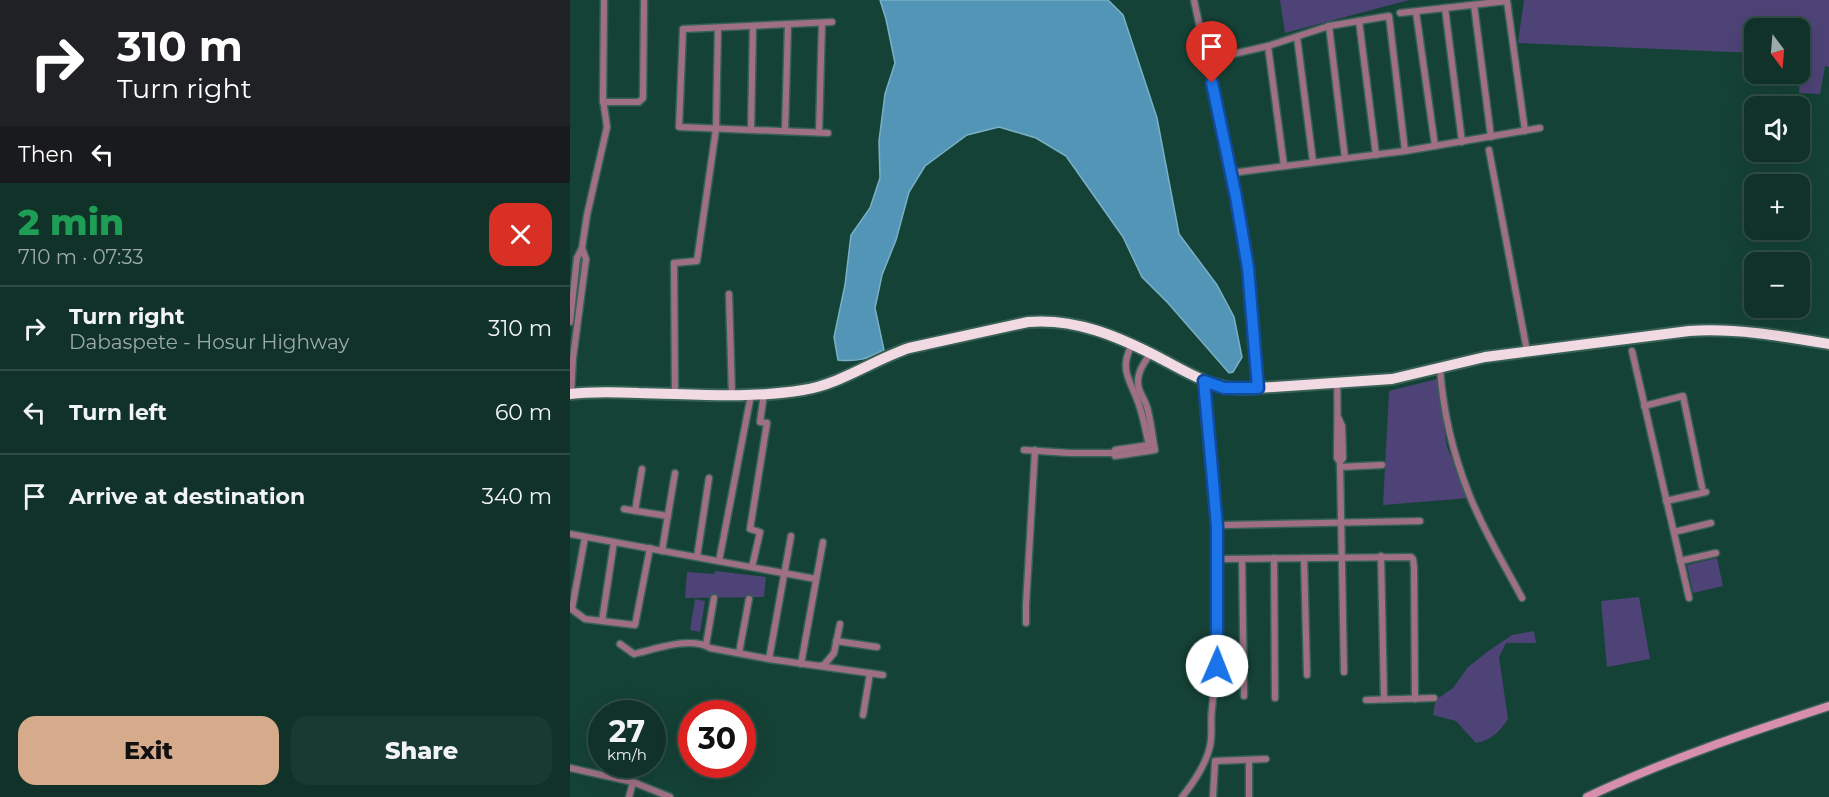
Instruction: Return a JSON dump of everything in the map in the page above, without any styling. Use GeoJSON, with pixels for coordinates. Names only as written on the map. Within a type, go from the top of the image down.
{"type":"FeatureCollection","features":[{"type":"Feature","properties":{"kind":"highway"},"geometry":{"type":"LineString","coordinates":[[570,394],[611,392],[751,395],[820,387],[909,348],[1028,322],[1054,321],[1076,324],[1132,345],[1204,381],[1224,388],[1258,388],[1392,379],[1485,357],[1713,330],[1776,335],[1829,344]]}},
{"type":"Feature","properties":{"kind":"street"},"geometry":{"type":"LineString","coordinates":[[570,322],[577,258],[582,248],[587,215],[607,130],[603,102],[604,0]]}},
{"type":"Feature","properties":{"kind":"street"},"geometry":{"type":"LineString","coordinates":[[603,102],[639,102],[643,98],[644,0]]}},
{"type":"Feature","properties":{"kind":"street"},"geometry":{"type":"LineString","coordinates":[[1194,0],[1231,173],[1248,268],[1258,388]]}},
{"type":"Feature","properties":{"kind":"street"},"geometry":{"type":"LineString","coordinates":[[1400,13],[1507,2],[1525,131]]}},
{"type":"Feature","properties":{"kind":"street"},"geometry":{"type":"LineString","coordinates":[[1474,5],[1491,137]]}},
{"type":"Feature","properties":{"kind":"street"},"geometry":{"type":"LineString","coordinates":[[1445,8],[1462,142]]}},
{"type":"Feature","properties":{"kind":"street"},"geometry":{"type":"LineString","coordinates":[[1416,12],[1434,146]]}},
{"type":"Feature","properties":{"kind":"street"},"geometry":{"type":"LineString","coordinates":[[1207,60],[1268,46],[1329,26],[1389,16],[1405,151]]}},
{"type":"Feature","properties":{"kind":"street"},"geometry":{"type":"LineString","coordinates":[[1359,21],[1376,155]]}},
{"type":"Feature","properties":{"kind":"street"},"geometry":{"type":"LineString","coordinates":[[828,132],[679,128],[683,29],[832,22]]}},
{"type":"Feature","properties":{"kind":"street"},"geometry":{"type":"LineString","coordinates":[[819,132],[822,23]]}},
{"type":"Feature","properties":{"kind":"street"},"geometry":{"type":"LineString","coordinates":[[785,131],[788,24]]}},
{"type":"Feature","properties":{"kind":"street"},"geometry":{"type":"LineString","coordinates":[[751,130],[753,26]]}},
{"type":"Feature","properties":{"kind":"street"},"geometry":{"type":"LineString","coordinates":[[1329,26],[1345,158]]}},
{"type":"Feature","properties":{"kind":"street"},"geometry":{"type":"LineString","coordinates":[[675,393],[674,263],[697,261],[716,129],[718,28]]}},
{"type":"Feature","properties":{"kind":"street"},"geometry":{"type":"LineString","coordinates":[[1297,37],[1313,162]]}},
{"type":"Feature","properties":{"kind":"street"},"geometry":{"type":"LineString","coordinates":[[1268,46],[1284,166]]}},
{"type":"Feature","properties":{"kind":"street"},"geometry":{"type":"LineString","coordinates":[[1231,173],[1405,151],[1540,128]]}},
{"type":"Feature","properties":{"kind":"street"},"geometry":{"type":"LineString","coordinates":[[1490,150],[1527,351]]}},
{"type":"Feature","properties":{"kind":"street"},"geometry":{"type":"LineString","coordinates":[[570,394],[586,259],[582,248]]}},
{"type":"Feature","properties":{"kind":"street"},"geometry":{"type":"LineString","coordinates":[[729,294],[732,395]]}},
{"type":"Feature","properties":{"kind":"street"},"geometry":{"type":"LineString","coordinates":[[1114,453],[1115,450],[1149,445],[1140,407],[1130,385],[1125,366],[1126,355],[1132,345]]}},
{"type":"Feature","properties":{"kind":"street"},"geometry":{"type":"LineString","coordinates":[[1632,351],[1689,598]]}},
{"type":"Feature","properties":{"kind":"street"},"geometry":{"type":"LineString","coordinates":[[1024,450],[1114,453],[1116,456],[1155,450],[1147,405],[1138,382],[1138,375],[1150,353]]}},
{"type":"Feature","properties":{"kind":"street"},"geometry":{"type":"LineString","coordinates":[[1440,368],[1450,435],[1461,472],[1470,496],[1522,598]]}},
{"type":"Feature","properties":{"kind":"street"},"geometry":{"type":"LineString","coordinates":[[1182,797],[1204,765],[1211,744],[1211,716],[1217,666],[1217,526],[1204,381]]}},
{"type":"Feature","properties":{"kind":"street"},"geometry":{"type":"LineString","coordinates":[[1337,383],[1336,426],[1337,458],[1340,464],[1344,672]]}},
{"type":"Feature","properties":{"kind":"street"},"geometry":{"type":"LineString","coordinates":[[752,567],[760,531],[750,529],[767,423],[760,422],[764,394]]}},
{"type":"Feature","properties":{"kind":"street"},"geometry":{"type":"LineString","coordinates":[[719,561],[751,395]]}},
{"type":"Feature","properties":{"kind":"street"},"geometry":{"type":"LineString","coordinates":[[1644,406],[1683,396],[1704,490],[1666,501]]}},
{"type":"Feature","properties":{"kind":"street"},"geometry":{"type":"LineString","coordinates":[[1026,623],[1035,450]]}},
{"type":"Feature","properties":{"kind":"street"},"geometry":{"type":"LineString","coordinates":[[1340,464],[1382,465]]}},
{"type":"Feature","properties":{"kind":"street"},"geometry":{"type":"LineString","coordinates":[[635,511],[642,469]]}},
{"type":"Feature","properties":{"kind":"street"},"geometry":{"type":"LineString","coordinates":[[662,551],[675,473]]}},
{"type":"Feature","properties":{"kind":"street"},"geometry":{"type":"LineString","coordinates":[[697,557],[710,478]]}},
{"type":"Feature","properties":{"kind":"street"},"geometry":{"type":"LineString","coordinates":[[624,509],[668,516]]}},
{"type":"Feature","properties":{"kind":"street"},"geometry":{"type":"LineString","coordinates":[[1225,525],[1420,521]]}},
{"type":"Feature","properties":{"kind":"street"},"geometry":{"type":"LineString","coordinates":[[1674,532],[1711,523]]}},
{"type":"Feature","properties":{"kind":"street"},"geometry":{"type":"LineString","coordinates":[[570,534],[816,579]]}},
{"type":"Feature","properties":{"kind":"street"},"geometry":{"type":"LineString","coordinates":[[769,659],[791,536]]}},
{"type":"Feature","properties":{"kind":"street"},"geometry":{"type":"LineString","coordinates":[[585,537],[571,608],[585,619],[634,625],[650,548]]}},
{"type":"Feature","properties":{"kind":"street"},"geometry":{"type":"LineString","coordinates":[[602,621],[615,542]]}},
{"type":"Feature","properties":{"kind":"street"},"geometry":{"type":"LineString","coordinates":[[801,664],[823,542]]}},
{"type":"Feature","properties":{"kind":"street"},"geometry":{"type":"LineString","coordinates":[[1680,561],[1716,553]]}},
{"type":"Feature","properties":{"kind":"street"},"geometry":{"type":"LineString","coordinates":[[1381,556],[1384,699]]}},
{"type":"Feature","properties":{"kind":"street"},"geometry":{"type":"LineString","coordinates":[[1222,559],[1407,556],[1413,559],[1415,699]]}},
{"type":"Feature","properties":{"kind":"street"},"geometry":{"type":"LineString","coordinates":[[1274,558],[1275,698]]}},
{"type":"Feature","properties":{"kind":"street"},"geometry":{"type":"LineString","coordinates":[[1304,558],[1307,675]]}},
{"type":"Feature","properties":{"kind":"street"},"geometry":{"type":"LineString","coordinates":[[1242,559],[1244,696]]}},
{"type":"Feature","properties":{"kind":"street"},"geometry":{"type":"LineString","coordinates":[[706,645],[714,598]]}},
{"type":"Feature","properties":{"kind":"street"},"geometry":{"type":"LineString","coordinates":[[739,653],[749,599]]}},
{"type":"Feature","properties":{"kind":"street"},"geometry":{"type":"LineString","coordinates":[[815,666],[824,665],[834,653],[840,624]]}},
{"type":"Feature","properties":{"kind":"street"},"geometry":{"type":"LineString","coordinates":[[836,641],[878,647]]}},
{"type":"Feature","properties":{"kind":"street"},"geometry":{"type":"LineString","coordinates":[[620,644],[634,654],[688,642],[769,659],[883,675]]}},
{"type":"Feature","properties":{"kind":"street"},"geometry":{"type":"LineString","coordinates":[[863,715],[870,673]]}},
{"type":"Feature","properties":{"kind":"street"},"geometry":{"type":"LineString","coordinates":[[1366,700],[1434,698]]}},
{"type":"Feature","properties":{"kind":"street"},"geometry":{"type":"LineString","coordinates":[[1587,797],[1722,741],[1829,706]]}},
{"type":"Feature","properties":{"kind":"street"},"geometry":{"type":"LineString","coordinates":[[1214,797],[1215,761],[1266,759]]}},
{"type":"Feature","properties":{"kind":"street"},"geometry":{"type":"LineString","coordinates":[[1249,797],[1250,760]]}},
{"type":"Feature","properties":{"kind":"street"},"geometry":{"type":"LineString","coordinates":[[570,768],[633,782],[670,797]]}},
{"type":"Feature","properties":{"kind":"street"},"geometry":{"type":"LineString","coordinates":[[630,797],[633,782]]}},
{"type":"Feature","properties":{"kind":"shaded area"},"geometry":{"type":"Polygon","coordinates":[[[1280,0],[1409,0],[1285,33],[1280,0]]]}},
{"type":"Feature","properties":{"kind":"shaded area"},"geometry":{"type":"Polygon","coordinates":[[[1524,0],[1829,0],[1829,67],[1825,66],[1820,94],[1799,93],[1799,84],[1810,84],[1810,18],[1744,18],[1744,53],[1518,43],[1524,0]]]}},
{"type":"Feature","properties":{"kind":"shaded area"},"geometry":{"type":"Polygon","coordinates":[[[1437,379],[1447,447],[1469,498],[1383,505],[1389,391],[1437,379]]]}},
{"type":"Feature","properties":{"kind":"shaded area"},"geometry":{"type":"Polygon","coordinates":[[[1717,558],[1723,586],[1693,593],[1687,565],[1717,558]]]}},
{"type":"Feature","properties":{"kind":"shaded area"},"geometry":{"type":"Polygon","coordinates":[[[715,571],[766,577],[764,597],[685,598],[687,572],[714,574],[715,571]]]}},
{"type":"Feature","properties":{"kind":"shaded area"},"geometry":{"type":"Polygon","coordinates":[[[1639,597],[1650,659],[1607,667],[1601,601],[1639,597]]]}},
{"type":"Feature","properties":{"kind":"shaded area"},"geometry":{"type":"Polygon","coordinates":[[[695,599],[705,601],[700,632],[690,630],[695,599]]]}},
{"type":"Feature","properties":{"kind":"shaded area"},"geometry":{"type":"Polygon","coordinates":[[[1534,631],[1536,643],[1506,643],[1499,657],[1508,719],[1495,735],[1476,743],[1456,721],[1433,715],[1436,696],[1440,697],[1453,688],[1468,667],[1512,635],[1534,631]]]}},
{"type":"Feature","properties":{"kind":"water"},"geometry":{"type":"Polygon","coordinates":[[[880,0],[1108,0],[1123,15],[1157,118],[1179,234],[1217,285],[1234,317],[1242,357],[1233,372],[1229,373],[1168,303],[1142,277],[1123,237],[1066,156],[1036,138],[999,127],[967,135],[925,166],[909,192],[896,240],[882,275],[875,308],[884,350],[862,359],[838,360],[834,337],[845,285],[851,235],[870,208],[880,178],[879,141],[885,94],[895,63],[880,0]]]}},
{"type":"Feature","properties":{"kind":"route"},"geometry":{"type":"LineString","coordinates":[[1212,83],[1248,268],[1258,388],[1224,388],[1204,381],[1217,526],[1217,666]]}}]}
